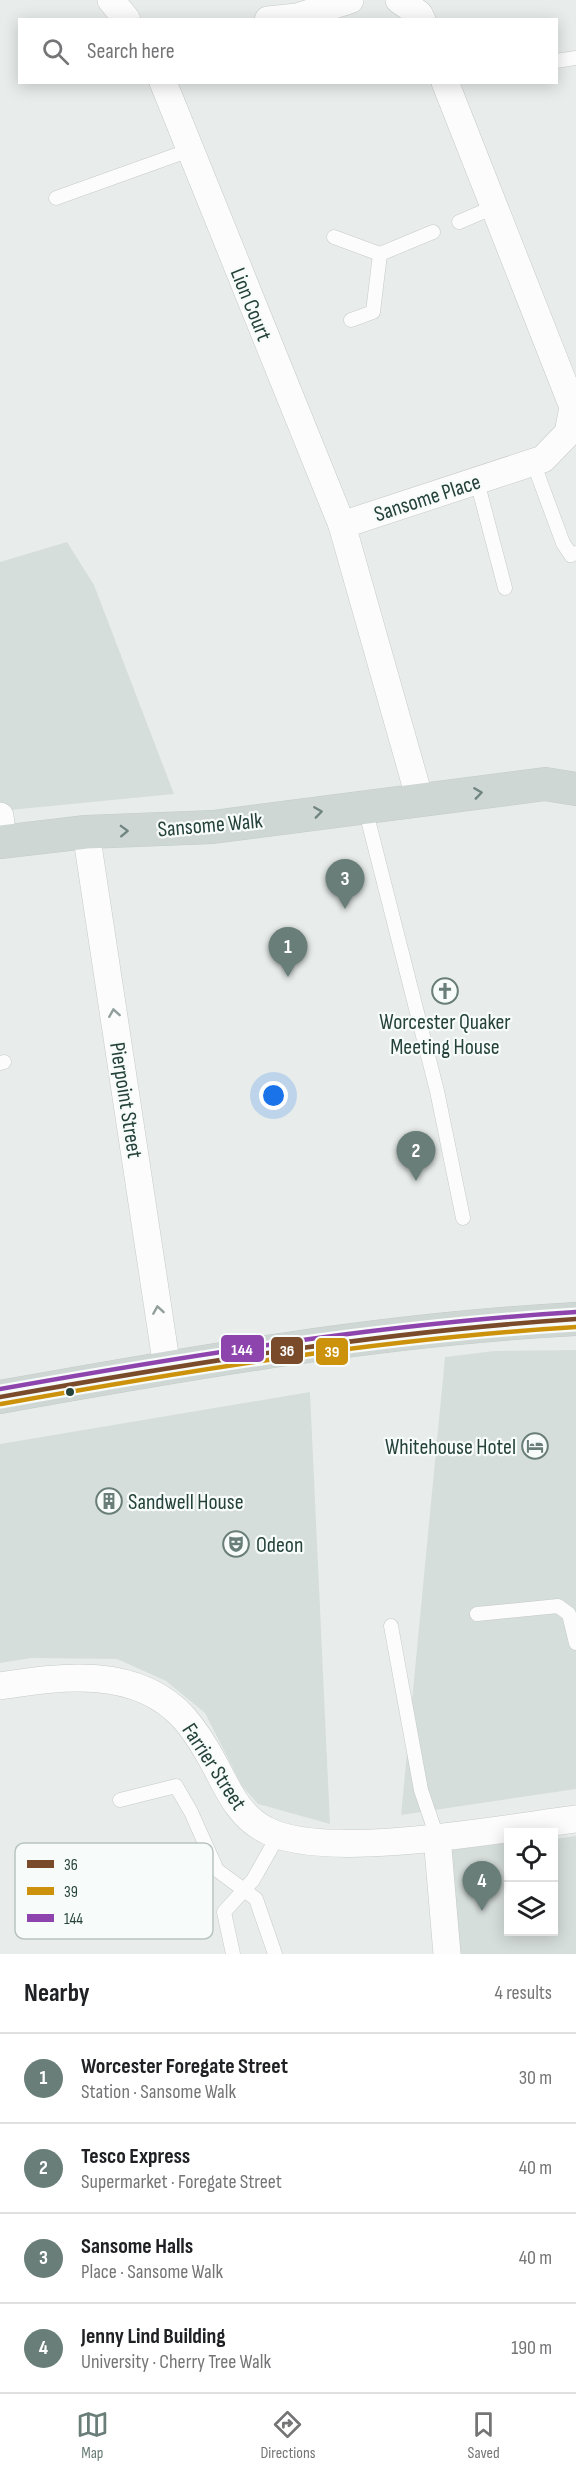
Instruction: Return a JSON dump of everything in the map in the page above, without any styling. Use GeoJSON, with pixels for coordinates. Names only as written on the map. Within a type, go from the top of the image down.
{"type":"FeatureCollection","features":[{"type":"Feature","properties":{"kind":"main road"},"geometry":{"type":"LineString","coordinates":[[420,800],[545,784],[576,789]]}},
{"type":"Feature","properties":{"kind":"main road","name":"Sansome Walk"},"geometry":{"type":"LineString","coordinates":[[2,838],[213,827],[420,800]]}},
{"type":"Feature","properties":{"kind":"main road"},"geometry":{"type":"LineString","coordinates":[[0,1397],[167,1368],[434,1329],[576,1319]]}},
{"type":"Feature","properties":{"kind":"street"},"geometry":{"type":"LineString","coordinates":[[111,0],[125,18]]}},
{"type":"Feature","properties":{"kind":"street"},"geometry":{"type":"LineString","coordinates":[[287,18],[350,0]]}},
{"type":"Feature","properties":{"kind":"street"},"geometry":{"type":"LineString","coordinates":[[399,0],[419,14],[421,18]]}},
{"type":"Feature","properties":{"kind":"street","name":"Lion Court"},"geometry":{"type":"LineString","coordinates":[[164,84],[342,525]]}},
{"type":"Feature","properties":{"kind":"street","name":"Sansome Place"},"geometry":{"type":"LineString","coordinates":[[342,525],[543,459],[568,433],[573,407],[447,84]]}},
{"type":"Feature","properties":{"kind":"street"},"geometry":{"type":"LineString","coordinates":[[342,525],[420,800]]}},
{"type":"Feature","properties":{"kind":"street","name":"Pierpoint Street"},"geometry":{"type":"LineString","coordinates":[[86,832],[167,1368]]}},
{"type":"Feature","properties":{"kind":"street","name":"Farrier Street"},"geometry":{"type":"LineString","coordinates":[[0,1686],[77,1677],[126,1683],[155,1695],[183,1717],[201,1740],[240,1811],[266,1831],[297,1840],[326,1844],[437,1837],[576,1819]]}},
{"type":"Feature","properties":{"kind":"street"},"geometry":{"type":"LineString","coordinates":[[437,1837],[447,1954]]}},
{"type":"Feature","properties":{"kind":"lane"},"geometry":{"type":"LineString","coordinates":[[558,61],[576,58]]}},
{"type":"Feature","properties":{"kind":"lane"},"geometry":{"type":"LineString","coordinates":[[56,198],[190,150]]}},
{"type":"Feature","properties":{"kind":"lane"},"geometry":{"type":"LineString","coordinates":[[459,222],[494,207]]}},
{"type":"Feature","properties":{"kind":"lane"},"geometry":{"type":"LineString","coordinates":[[334,237],[380,254],[433,232]]}},
{"type":"Feature","properties":{"kind":"lane"},"geometry":{"type":"LineString","coordinates":[[351,320],[374,312],[380,254]]}},
{"type":"Feature","properties":{"kind":"lane"},"geometry":{"type":"LineString","coordinates":[[533,462],[563,543],[571,555],[576,553]]}},
{"type":"Feature","properties":{"kind":"lane"},"geometry":{"type":"LineString","coordinates":[[477,481],[505,588]]}},
{"type":"Feature","properties":{"kind":"lane"},"geometry":{"type":"LineString","coordinates":[[365,806],[437,1091],[463,1218]]}},
{"type":"Feature","properties":{"kind":"lane"},"geometry":{"type":"LineString","coordinates":[[477,1614],[558,1606],[569,1614],[576,1643]]}},
{"type":"Feature","properties":{"kind":"lane"},"geometry":{"type":"LineString","coordinates":[[391,1626],[421,1790],[437,1837]]}},
{"type":"Feature","properties":{"kind":"lane"},"geometry":{"type":"LineString","coordinates":[[120,1800],[176,1786],[205,1843]]}},
{"type":"Feature","properties":{"kind":"lane"},"geometry":{"type":"LineString","coordinates":[[233,1954],[224,1912],[253,1880],[279,1834]]}},
{"type":"Feature","properties":{"kind":"lane"},"geometry":{"type":"LineString","coordinates":[[213,1861],[217,1870],[256,1899],[276,1954]]}},
{"type":"Feature","properties":{"kind":"shaded area"},"geometry":{"type":"Polygon","coordinates":[[[67,542],[94,585],[174,794],[0,811],[0,562],[67,542]]]}},
{"type":"Feature","properties":{"kind":"shaded area"},"geometry":{"type":"Polygon","coordinates":[[[576,1350],[576,1789],[401,1815],[445,1357],[494,1351],[576,1350]]]}},
{"type":"Feature","properties":{"kind":"shaded area"},"geometry":{"type":"Polygon","coordinates":[[[310,1392],[330,1824],[258,1804],[242,1786],[205,1713],[166,1681],[117,1659],[31,1658],[0,1663],[0,1444],[310,1392]]]}},
{"type":"Feature","properties":{"kind":"shaded area"},"geometry":{"type":"Polygon","coordinates":[[[576,1836],[576,1954],[448,1954],[449,1850],[504,1843],[504,1936],[558,1936],[558,1838],[576,1836]]]}},
{"type":"Feature","properties":{"kind":"transit line","name":"144"},"geometry":{"type":"LineString","coordinates":[[0,1389],[287,1342],[431,1324],[576,1312]]}},
{"type":"Feature","properties":{"kind":"transit line","name":"36"},"geometry":{"type":"LineString","coordinates":[[0,1397],[143,1372],[359,1340],[576,1319]]}},
{"type":"Feature","properties":{"kind":"transit line","name":"39"},"geometry":{"type":"LineString","coordinates":[[1,1404],[287,1357],[431,1339],[576,1327]]}},
{"type":"Feature","properties":{"kind":"place","name":"Sansome Halls"},"geometry":{"type":"Point","coordinates":[345,909]}},
{"type":"Feature","properties":{"kind":"place","name":"Worcester Foregate Street"},"geometry":{"type":"Point","coordinates":[288,977]}},
{"type":"Feature","properties":{"kind":"place","name":"Worcester Quaker Meeting House"},"geometry":{"type":"Point","coordinates":[445,991]}},
{"type":"Feature","properties":{"kind":"place","name":"Tesco Express"},"geometry":{"type":"Point","coordinates":[416,1181]}},
{"type":"Feature","properties":{"kind":"place","name":"Whitehouse Hotel"},"geometry":{"type":"Point","coordinates":[535,1446]}},
{"type":"Feature","properties":{"kind":"place","name":"Sandwell House"},"geometry":{"type":"Point","coordinates":[109,1501]}},
{"type":"Feature","properties":{"kind":"place","name":"Odeon"},"geometry":{"type":"Point","coordinates":[236,1544]}},
{"type":"Feature","properties":{"kind":"place","name":"Jenny Lind Building"},"geometry":{"type":"Point","coordinates":[482,1911]}}]}
